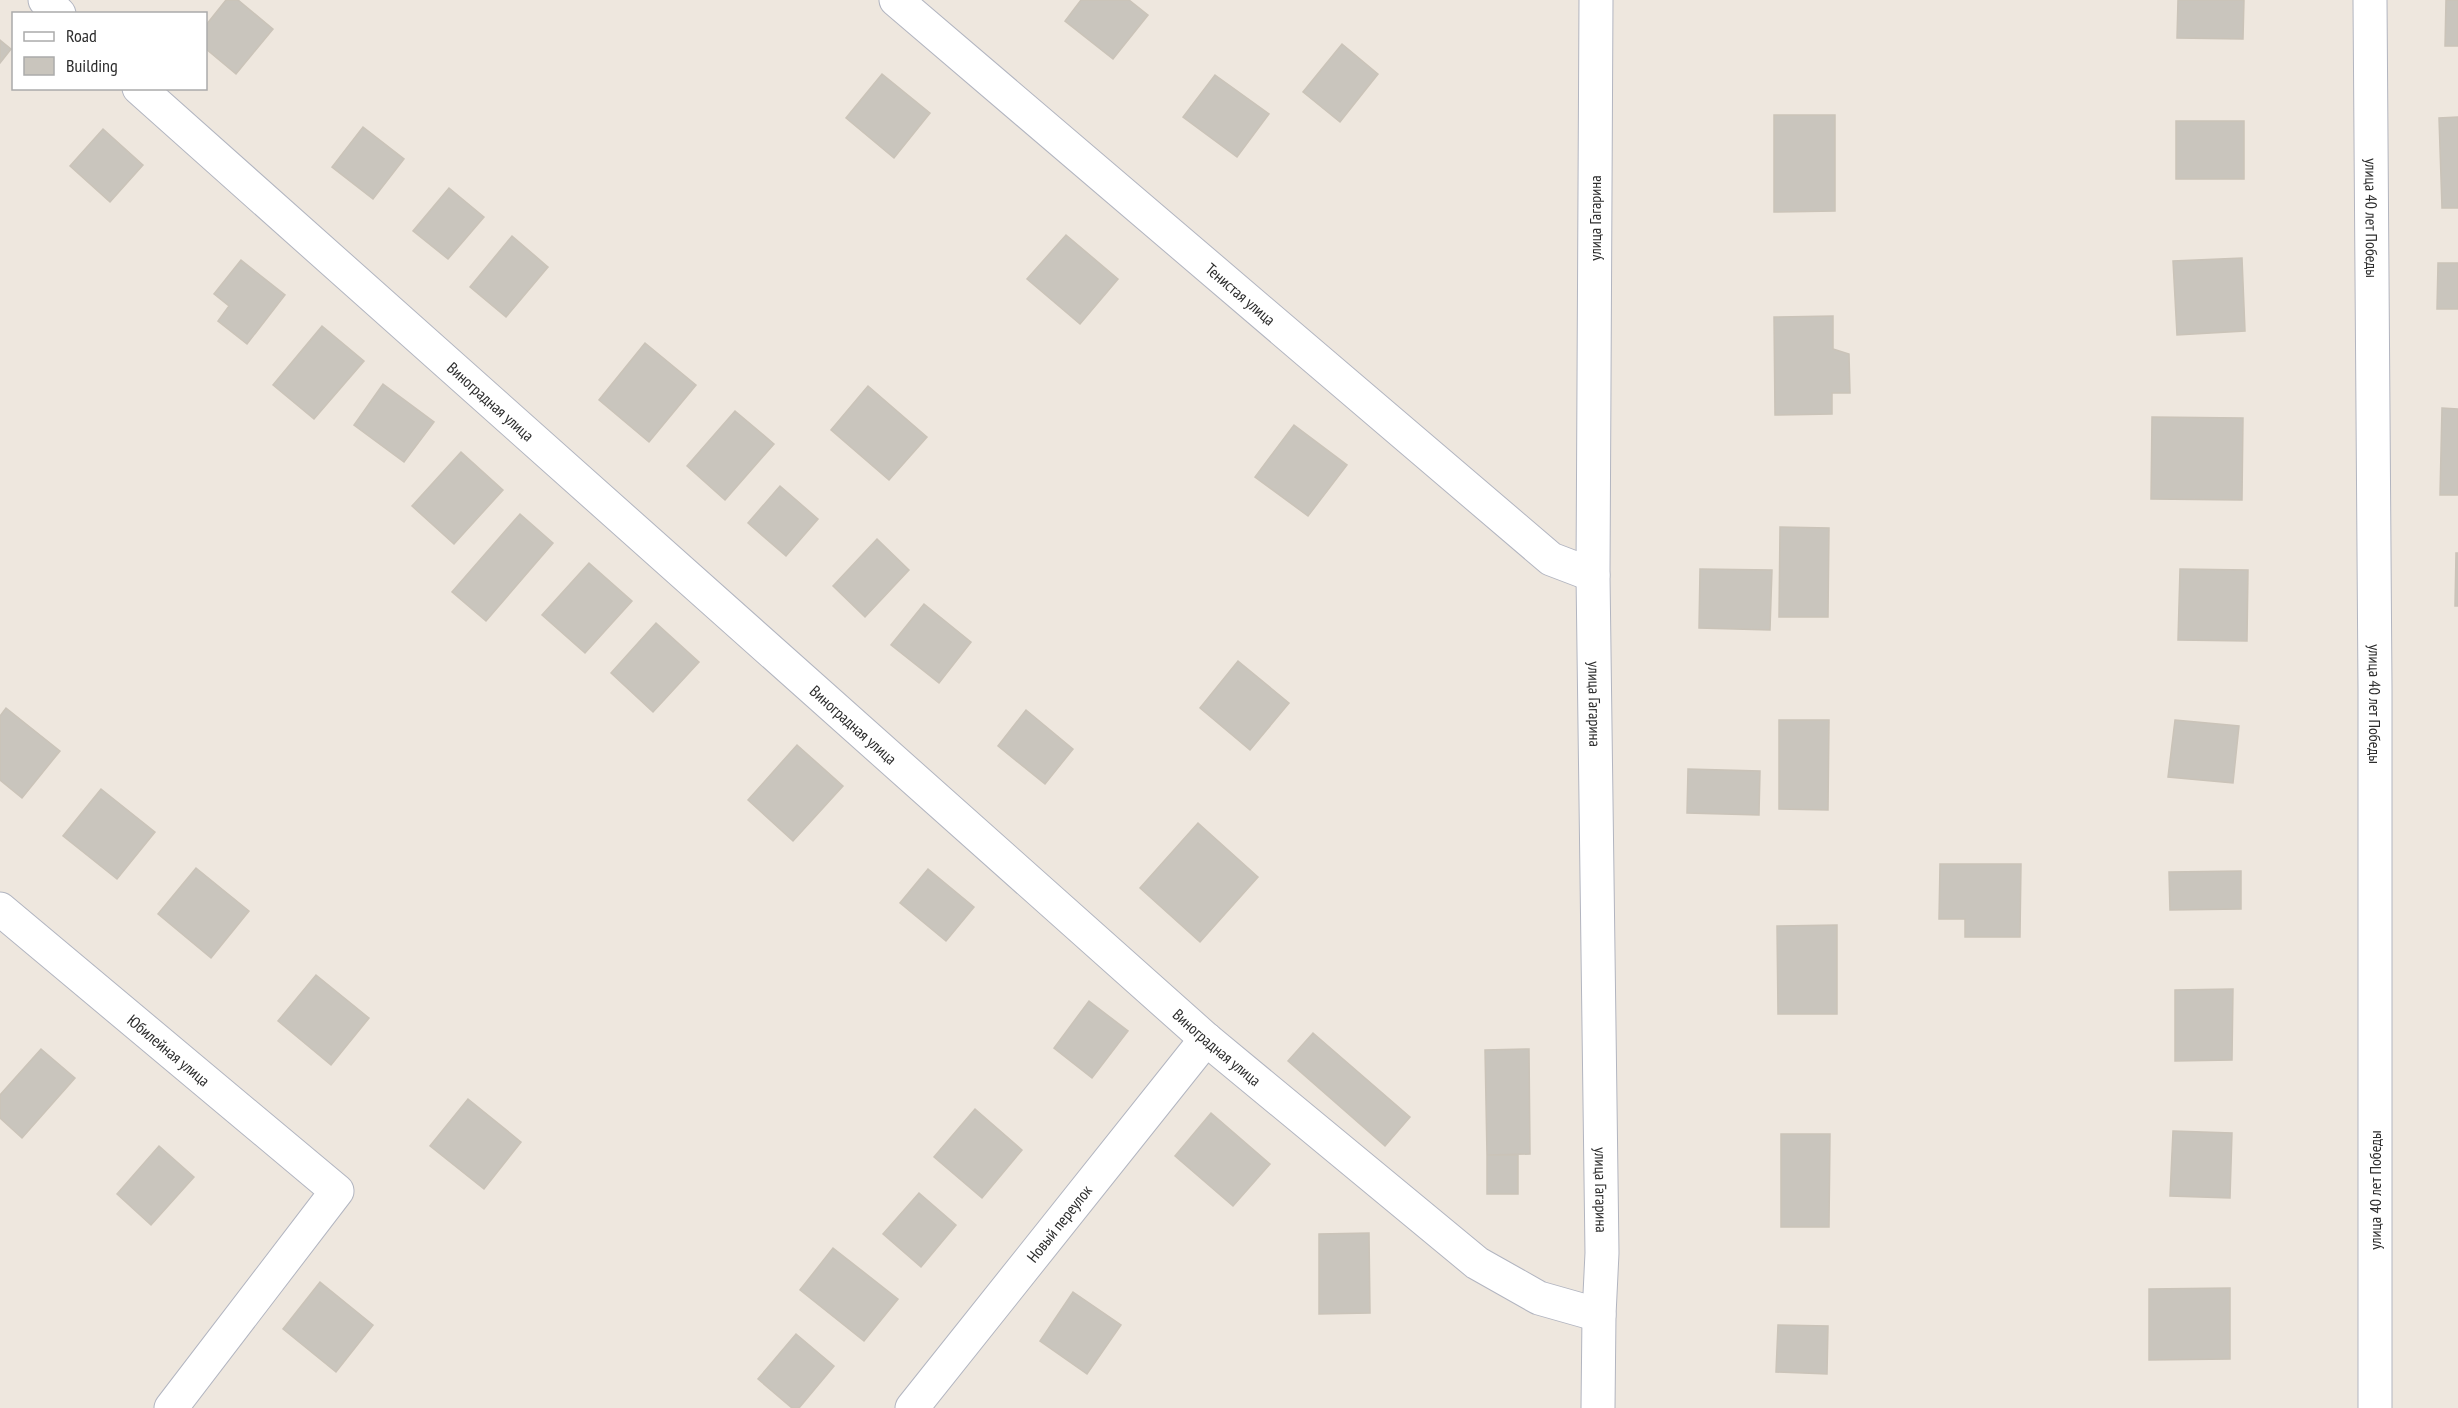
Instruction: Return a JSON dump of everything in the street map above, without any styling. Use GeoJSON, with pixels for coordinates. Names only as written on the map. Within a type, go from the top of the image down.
{"type":"FeatureCollection","features":[{"type":"Feature","properties":{"kind":"street"},"geometry":{"type":"LineString","coordinates":[[45,0],[58,12]]}},
{"type":"Feature","properties":{"kind":"street","name":"Тенистая улица"},"geometry":{"type":"LineString","coordinates":[[896,0],[1551,559],[1593,575]]}},
{"type":"Feature","properties":{"kind":"street","name":"улица Гагарина"},"geometry":{"type":"LineString","coordinates":[[1596,0],[1593,575],[1602,1253],[1598,1408]]}},
{"type":"Feature","properties":{"kind":"street","name":"улица 40 лет Победы"},"geometry":{"type":"LineString","coordinates":[[2370,0],[2375,677],[2375,1408]]}},
{"type":"Feature","properties":{"kind":"street","name":"Виноградная улица"},"geometry":{"type":"LineString","coordinates":[[141,90],[1206,1039],[1477,1263],[1539,1298],[1599,1315]]}},
{"type":"Feature","properties":{"kind":"street","name":"Юбилейная улица"},"geometry":{"type":"LineString","coordinates":[[0,909],[337,1191],[171,1408]]}},
{"type":"Feature","properties":{"kind":"street","name":"Новый переулок"},"geometry":{"type":"LineString","coordinates":[[912,1408],[1206,1039]]}},
{"type":"Feature","properties":{"kind":"building"},"geometry":{"type":"Polygon","coordinates":[[[226,0],[238,0],[273,29],[236,74],[207,50],[207,24],[226,0]]]}},
{"type":"Feature","properties":{"kind":"building"},"geometry":{"type":"Polygon","coordinates":[[[1081,0],[1129,0],[1148,15],[1113,59],[1065,21],[1081,0]]]}},
{"type":"Feature","properties":{"kind":"building"},"geometry":{"type":"Polygon","coordinates":[[[2178,0],[2244,0],[2243,39],[2177,38],[2178,0]]]}},
{"type":"Feature","properties":{"kind":"building"},"geometry":{"type":"Polygon","coordinates":[[[2446,0],[2458,0],[2458,46],[2445,46],[2446,0]]]}},
{"type":"Feature","properties":{"kind":"building"},"geometry":{"type":"Polygon","coordinates":[[[0,40],[11,49],[0,63],[0,40]]]}},
{"type":"Feature","properties":{"kind":"building"},"geometry":{"type":"Polygon","coordinates":[[[1342,44],[1378,74],[1340,122],[1303,92],[1342,44]]]}},
{"type":"Feature","properties":{"kind":"building"},"geometry":{"type":"Polygon","coordinates":[[[882,74],[930,113],[894,158],[846,118],[882,74]]]}},
{"type":"Feature","properties":{"kind":"building"},"geometry":{"type":"Polygon","coordinates":[[[1215,75],[1269,114],[1237,157],[1183,117],[1215,75]]]}},
{"type":"Feature","properties":{"kind":"building"},"geometry":{"type":"Polygon","coordinates":[[[1774,115],[1835,115],[1835,211],[1774,212],[1774,115]]]}},
{"type":"Feature","properties":{"kind":"building"},"geometry":{"type":"Polygon","coordinates":[[[2458,117],[2458,208],[2442,208],[2439,118],[2458,117]]]}},
{"type":"Feature","properties":{"kind":"building"},"geometry":{"type":"Polygon","coordinates":[[[2176,121],[2244,121],[2244,179],[2176,179],[2176,121]]]}},
{"type":"Feature","properties":{"kind":"building"},"geometry":{"type":"Polygon","coordinates":[[[363,127],[404,159],[373,199],[332,167],[363,127]]]}},
{"type":"Feature","properties":{"kind":"building"},"geometry":{"type":"Polygon","coordinates":[[[103,129],[143,165],[110,202],[70,166],[103,129]]]}},
{"type":"Feature","properties":{"kind":"building"},"geometry":{"type":"Polygon","coordinates":[[[449,188],[484,217],[448,259],[413,231],[449,188]]]}},
{"type":"Feature","properties":{"kind":"building"},"geometry":{"type":"Polygon","coordinates":[[[1066,235],[1118,279],[1080,324],[1027,279],[1066,235]]]}},
{"type":"Feature","properties":{"kind":"building"},"geometry":{"type":"Polygon","coordinates":[[[512,236],[548,267],[506,317],[470,287],[512,236]]]}},
{"type":"Feature","properties":{"kind":"building"},"geometry":{"type":"Polygon","coordinates":[[[2242,258],[2245,331],[2177,335],[2173,261],[2242,258]]]}},
{"type":"Feature","properties":{"kind":"building"},"geometry":{"type":"Polygon","coordinates":[[[241,260],[285,295],[247,344],[218,321],[229,306],[214,294],[241,260]]]}},
{"type":"Feature","properties":{"kind":"building"},"geometry":{"type":"Polygon","coordinates":[[[2438,263],[2458,263],[2458,309],[2437,309],[2438,263]]]}},
{"type":"Feature","properties":{"kind":"building"},"geometry":{"type":"Polygon","coordinates":[[[1833,316],[1833,349],[1849,354],[1850,393],[1832,393],[1832,414],[1775,415],[1774,317],[1833,316]]]}},
{"type":"Feature","properties":{"kind":"building"},"geometry":{"type":"Polygon","coordinates":[[[322,326],[364,361],[314,419],[273,385],[322,326]]]}},
{"type":"Feature","properties":{"kind":"building"},"geometry":{"type":"Polygon","coordinates":[[[645,343],[696,385],[649,442],[599,400],[645,343]]]}},
{"type":"Feature","properties":{"kind":"building"},"geometry":{"type":"Polygon","coordinates":[[[383,384],[434,422],[404,462],[354,425],[383,384]]]}},
{"type":"Feature","properties":{"kind":"building"},"geometry":{"type":"Polygon","coordinates":[[[868,386],[927,437],[889,480],[831,430],[868,386]]]}},
{"type":"Feature","properties":{"kind":"building"},"geometry":{"type":"Polygon","coordinates":[[[2442,408],[2458,409],[2458,495],[2440,495],[2442,408]]]}},
{"type":"Feature","properties":{"kind":"building"},"geometry":{"type":"Polygon","coordinates":[[[735,411],[774,444],[725,500],[687,466],[735,411]]]}},
{"type":"Feature","properties":{"kind":"building"},"geometry":{"type":"Polygon","coordinates":[[[2152,417],[2243,418],[2242,500],[2151,499],[2152,417]]]}},
{"type":"Feature","properties":{"kind":"building"},"geometry":{"type":"Polygon","coordinates":[[[1294,425],[1347,465],[1308,516],[1255,477],[1294,425]]]}},
{"type":"Feature","properties":{"kind":"building"},"geometry":{"type":"Polygon","coordinates":[[[461,452],[503,490],[454,544],[412,506],[461,452]]]}},
{"type":"Feature","properties":{"kind":"building"},"geometry":{"type":"Polygon","coordinates":[[[780,486],[818,519],[786,556],[748,523],[780,486]]]}},
{"type":"Feature","properties":{"kind":"building"},"geometry":{"type":"Polygon","coordinates":[[[520,514],[553,543],[486,621],[452,592],[520,514]]]}},
{"type":"Feature","properties":{"kind":"building"},"geometry":{"type":"Polygon","coordinates":[[[1780,527],[1829,528],[1828,617],[1779,617],[1780,527]]]}},
{"type":"Feature","properties":{"kind":"building"},"geometry":{"type":"Polygon","coordinates":[[[877,539],[909,570],[865,617],[833,586],[877,539]]]}},
{"type":"Feature","properties":{"kind":"building"},"geometry":{"type":"Polygon","coordinates":[[[2456,553],[2458,553],[2458,606],[2455,606],[2456,553]]]}},
{"type":"Feature","properties":{"kind":"building"},"geometry":{"type":"Polygon","coordinates":[[[589,563],[632,601],[585,653],[542,615],[589,563]]]}},
{"type":"Feature","properties":{"kind":"building"},"geometry":{"type":"Polygon","coordinates":[[[1700,569],[1772,570],[1770,630],[1699,628],[1700,569]]]}},
{"type":"Feature","properties":{"kind":"building"},"geometry":{"type":"Polygon","coordinates":[[[2180,569],[2248,570],[2247,641],[2178,640],[2180,569]]]}},
{"type":"Feature","properties":{"kind":"building"},"geometry":{"type":"Polygon","coordinates":[[[924,604],[971,642],[939,683],[891,645],[924,604]]]}},
{"type":"Feature","properties":{"kind":"building"},"geometry":{"type":"Polygon","coordinates":[[[656,623],[699,662],[653,712],[611,673],[656,623]]]}},
{"type":"Feature","properties":{"kind":"building"},"geometry":{"type":"Polygon","coordinates":[[[1238,661],[1289,703],[1250,750],[1200,708],[1238,661]]]}},
{"type":"Feature","properties":{"kind":"building"},"geometry":{"type":"Polygon","coordinates":[[[6,708],[60,751],[22,798],[0,780],[0,716],[6,708]]]}},
{"type":"Feature","properties":{"kind":"building"},"geometry":{"type":"Polygon","coordinates":[[[1026,710],[1073,749],[1045,784],[998,746],[1026,710]]]}},
{"type":"Feature","properties":{"kind":"building"},"geometry":{"type":"Polygon","coordinates":[[[1779,720],[1829,720],[1828,810],[1779,809],[1779,720]]]}},
{"type":"Feature","properties":{"kind":"building"},"geometry":{"type":"Polygon","coordinates":[[[2175,720],[2239,726],[2233,783],[2168,777],[2175,720]]]}},
{"type":"Feature","properties":{"kind":"building"},"geometry":{"type":"Polygon","coordinates":[[[797,745],[843,786],[793,841],[748,800],[797,745]]]}},
{"type":"Feature","properties":{"kind":"building"},"geometry":{"type":"Polygon","coordinates":[[[1688,769],[1760,771],[1759,815],[1687,813],[1688,769]]]}},
{"type":"Feature","properties":{"kind":"building"},"geometry":{"type":"Polygon","coordinates":[[[101,789],[155,832],[117,879],[63,836],[101,789]]]}},
{"type":"Feature","properties":{"kind":"building"},"geometry":{"type":"Polygon","coordinates":[[[1198,823],[1258,877],[1200,942],[1140,888],[1198,823]]]}},
{"type":"Feature","properties":{"kind":"building"},"geometry":{"type":"Polygon","coordinates":[[[1940,864],[2021,864],[2020,937],[1965,937],[1965,919],[1939,919],[1940,864]]]}},
{"type":"Feature","properties":{"kind":"building"},"geometry":{"type":"Polygon","coordinates":[[[196,868],[249,911],[211,958],[158,914],[196,868]]]}},
{"type":"Feature","properties":{"kind":"building"},"geometry":{"type":"Polygon","coordinates":[[[928,869],[974,907],[946,941],[900,903],[928,869]]]}},
{"type":"Feature","properties":{"kind":"building"},"geometry":{"type":"Polygon","coordinates":[[[2241,871],[2241,909],[2170,910],[2169,872],[2241,871]]]}},
{"type":"Feature","properties":{"kind":"building"},"geometry":{"type":"Polygon","coordinates":[[[1837,925],[1837,1014],[1778,1014],[1777,926],[1837,925]]]}},
{"type":"Feature","properties":{"kind":"building"},"geometry":{"type":"Polygon","coordinates":[[[316,975],[369,1018],[331,1065],[278,1021],[316,975]]]}},
{"type":"Feature","properties":{"kind":"building"},"geometry":{"type":"Polygon","coordinates":[[[2233,989],[2232,1060],[2175,1061],[2175,990],[2233,989]]]}},
{"type":"Feature","properties":{"kind":"building"},"geometry":{"type":"Polygon","coordinates":[[[1089,1001],[1128,1031],[1092,1078],[1054,1048],[1089,1001]]]}},
{"type":"Feature","properties":{"kind":"building"},"geometry":{"type":"Polygon","coordinates":[[[1313,1033],[1410,1117],[1385,1146],[1288,1061],[1313,1033]]]}},
{"type":"Feature","properties":{"kind":"building"},"geometry":{"type":"Polygon","coordinates":[[[41,1049],[75,1078],[22,1138],[0,1118],[0,1095],[41,1049]]]}},
{"type":"Feature","properties":{"kind":"building"},"geometry":{"type":"Polygon","coordinates":[[[1529,1049],[1530,1154],[1487,1155],[1485,1050],[1529,1049]]]}},
{"type":"Feature","properties":{"kind":"building"},"geometry":{"type":"Polygon","coordinates":[[[468,1099],[521,1142],[484,1189],[430,1146],[468,1099]]]}},
{"type":"Feature","properties":{"kind":"building"},"geometry":{"type":"Polygon","coordinates":[[[975,1109],[1022,1150],[982,1198],[934,1157],[975,1109]]]}},
{"type":"Feature","properties":{"kind":"building"},"geometry":{"type":"Polygon","coordinates":[[[1211,1113],[1270,1164],[1233,1206],[1175,1156],[1211,1113]]]}},
{"type":"Feature","properties":{"kind":"building"},"geometry":{"type":"Polygon","coordinates":[[[2173,1131],[2232,1133],[2230,1198],[2170,1196],[2173,1131]]]}},
{"type":"Feature","properties":{"kind":"building"},"geometry":{"type":"Polygon","coordinates":[[[1781,1134],[1830,1134],[1829,1227],[1781,1227],[1781,1134]]]}},
{"type":"Feature","properties":{"kind":"building"},"geometry":{"type":"Polygon","coordinates":[[[159,1146],[194,1177],[151,1225],[117,1194],[159,1146]]]}},
{"type":"Feature","properties":{"kind":"building"},"geometry":{"type":"Polygon","coordinates":[[[1487,1155],[1518,1155],[1518,1194],[1487,1194],[1487,1155]]]}},
{"type":"Feature","properties":{"kind":"building"},"geometry":{"type":"Polygon","coordinates":[[[919,1193],[956,1225],[921,1267],[883,1234],[919,1193]]]}},
{"type":"Feature","properties":{"kind":"building"},"geometry":{"type":"Polygon","coordinates":[[[1369,1233],[1370,1313],[1319,1314],[1319,1234],[1369,1233]]]}},
{"type":"Feature","properties":{"kind":"building"},"geometry":{"type":"Polygon","coordinates":[[[833,1248],[898,1299],[864,1341],[800,1290],[833,1248]]]}},
{"type":"Feature","properties":{"kind":"building"},"geometry":{"type":"Polygon","coordinates":[[[320,1282],[373,1325],[336,1372],[283,1329],[320,1282]]]}},
{"type":"Feature","properties":{"kind":"building"},"geometry":{"type":"Polygon","coordinates":[[[2230,1288],[2230,1359],[2149,1360],[2149,1289],[2230,1288]]]}},
{"type":"Feature","properties":{"kind":"building"},"geometry":{"type":"Polygon","coordinates":[[[1073,1292],[1121,1325],[1087,1374],[1040,1341],[1073,1292]]]}},
{"type":"Feature","properties":{"kind":"building"},"geometry":{"type":"Polygon","coordinates":[[[1778,1325],[1828,1326],[1827,1374],[1776,1372],[1778,1325]]]}},
{"type":"Feature","properties":{"kind":"building"},"geometry":{"type":"Polygon","coordinates":[[[796,1334],[834,1366],[799,1408],[792,1408],[758,1379],[796,1334]]]}}]}
